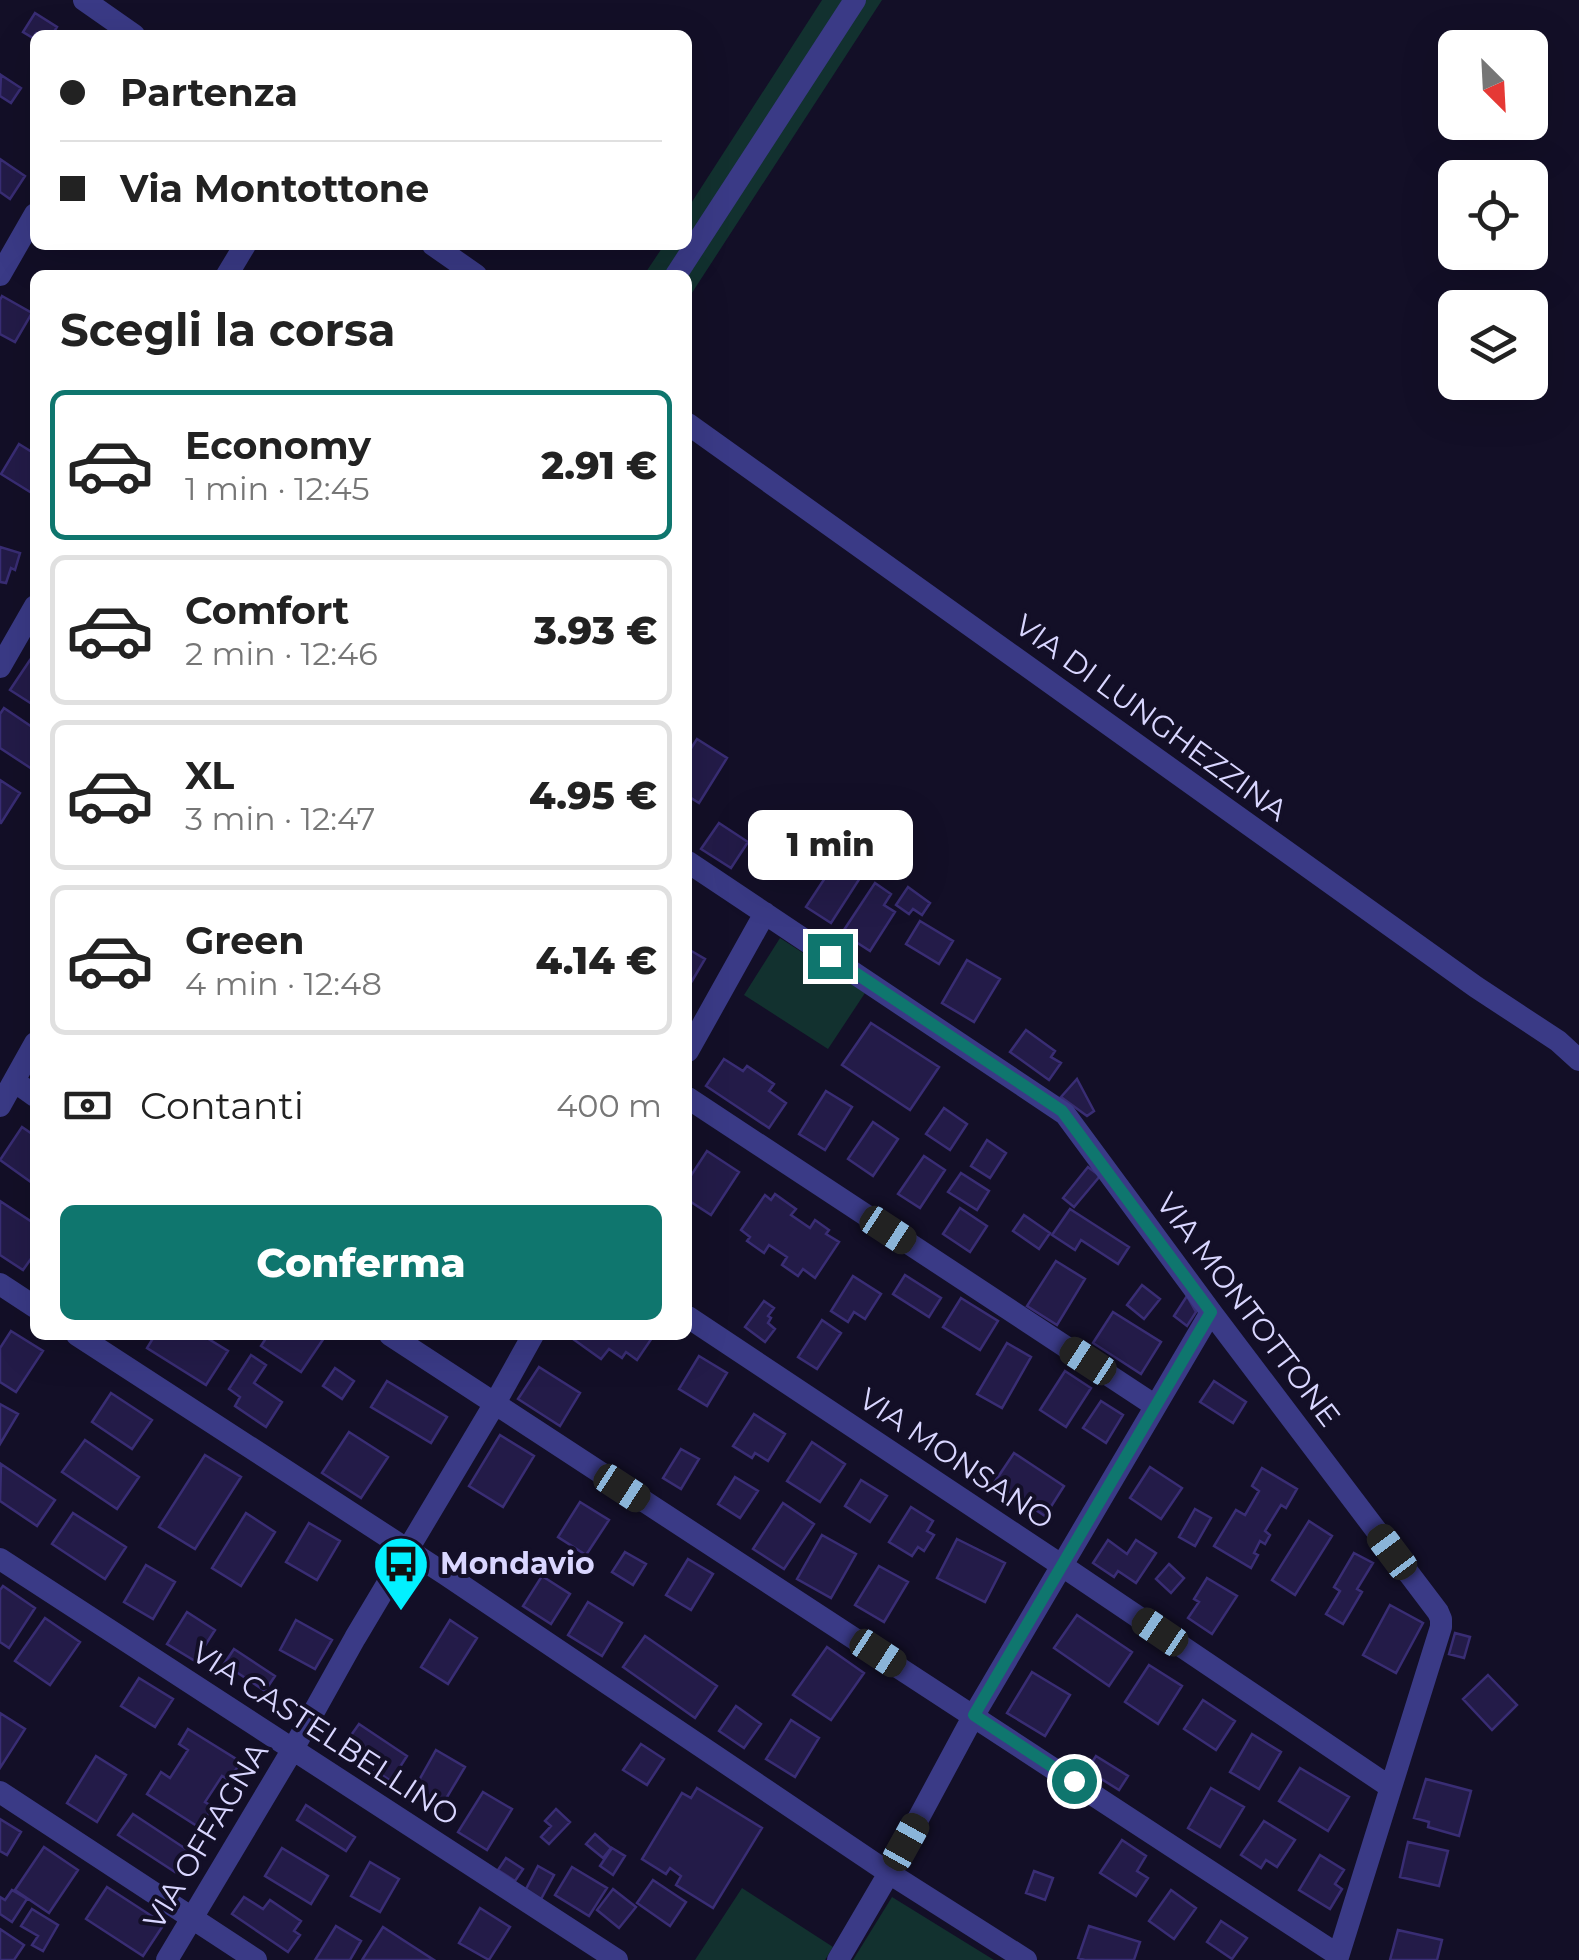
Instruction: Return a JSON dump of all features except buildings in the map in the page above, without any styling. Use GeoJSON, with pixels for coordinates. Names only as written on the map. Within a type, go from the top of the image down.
{"type":"FeatureCollection","features":[{"type":"Feature","properties":{"kind":"street"},"geometry":{"type":"LineString","coordinates":[[84,0],[127,30]]}},
{"type":"Feature","properties":{"kind":"street"},"geometry":{"type":"LineString","coordinates":[[679,270],[855,0]]}},
{"type":"Feature","properties":{"kind":"street"},"geometry":{"type":"LineString","coordinates":[[0,275],[30,223]]}},
{"type":"Feature","properties":{"kind":"street"},"geometry":{"type":"LineString","coordinates":[[441,250],[469,270]]}},
{"type":"Feature","properties":{"kind":"street","name":"VIA DI LUNGHEZZINA"},"geometry":{"type":"LineString","coordinates":[[692,427],[1579,1060]]}},
{"type":"Feature","properties":{"kind":"street"},"geometry":{"type":"LineString","coordinates":[[0,666],[30,615]]}},
{"type":"Feature","properties":{"kind":"street","name":"VIA MONTOTTONE"},"geometry":{"type":"LineString","coordinates":[[692,865],[1062,1111],[1442,1619],[1338,1958]]}},
{"type":"Feature","properties":{"kind":"street"},"geometry":{"type":"LineString","coordinates":[[692,1044],[765,912]]}},
{"type":"Feature","properties":{"kind":"street"},"geometry":{"type":"LineString","coordinates":[[0,1106],[30,1053]]}},
{"type":"Feature","properties":{"kind":"street"},"geometry":{"type":"LineString","coordinates":[[14,1082],[30,1093]]}},
{"type":"Feature","properties":{"kind":"street"},"geometry":{"type":"LineString","coordinates":[[692,1101],[1154,1405]]}},
{"type":"Feature","properties":{"kind":"street"},"geometry":{"type":"LineString","coordinates":[[0,1284],[30,1304]]}},
{"type":"Feature","properties":{"kind":"street"},"geometry":{"type":"LineString","coordinates":[[838,1960],[974,1715],[1211,1312]]}},
{"type":"Feature","properties":{"kind":"street","name":"VIA MONSANO"},"geometry":{"type":"LineString","coordinates":[[692,1320],[1390,1787]]}},
{"type":"Feature","properties":{"kind":"street"},"geometry":{"type":"LineString","coordinates":[[85,1340],[446,1574],[888,1874],[1026,1960]]}},
{"type":"Feature","properties":{"kind":"street"},"geometry":{"type":"LineString","coordinates":[[397,1340],[974,1715],[1338,1958]]}},
{"type":"Feature","properties":{"kind":"street"},"geometry":{"type":"LineString","coordinates":[[494,1405],[529,1340]]}},
{"type":"Feature","properties":{"kind":"street","name":"VIA OFFAGNA"},"geometry":{"type":"LineString","coordinates":[[167,1960],[494,1405]]}},
{"type":"Feature","properties":{"kind":"street","name":"VIA CASTELBELLINO"},"geometry":{"type":"LineString","coordinates":[[0,1559],[617,1960]]}},
{"type":"Feature","properties":{"kind":"street"},"geometry":{"type":"LineString","coordinates":[[0,1792],[256,1960]]}},
{"type":"Feature","properties":{"kind":"green space"},"geometry":{"type":"Polygon","coordinates":[[[822,0],[882,0],[692,293],[692,270],[647,270],[661,250],[692,250],[692,202],[822,0]]]}},
{"type":"Feature","properties":{"kind":"green space"},"geometry":{"type":"Polygon","coordinates":[[[780,938],[865,993],[828,1049],[744,995],[780,938]]]}},
{"type":"Feature","properties":{"kind":"green space"},"geometry":{"type":"Polygon","coordinates":[[[742,1888],[833,1947],[825,1960],[695,1960],[742,1888]]]}},
{"type":"Feature","properties":{"kind":"green space"},"geometry":{"type":"Polygon","coordinates":[[[892,1897],[994,1960],[853,1960],[892,1897]]]}},
{"type":"Feature","properties":{"kind":"place","name":"Mondavio"},"geometry":{"type":"Point","coordinates":[401,1613]}},
{"type":"Feature","properties":{"kind":"route"},"geometry":{"type":"LineString","coordinates":[[830,956],[1062,1111],[1211,1312],[974,1715],[1074,1781]]}}]}
